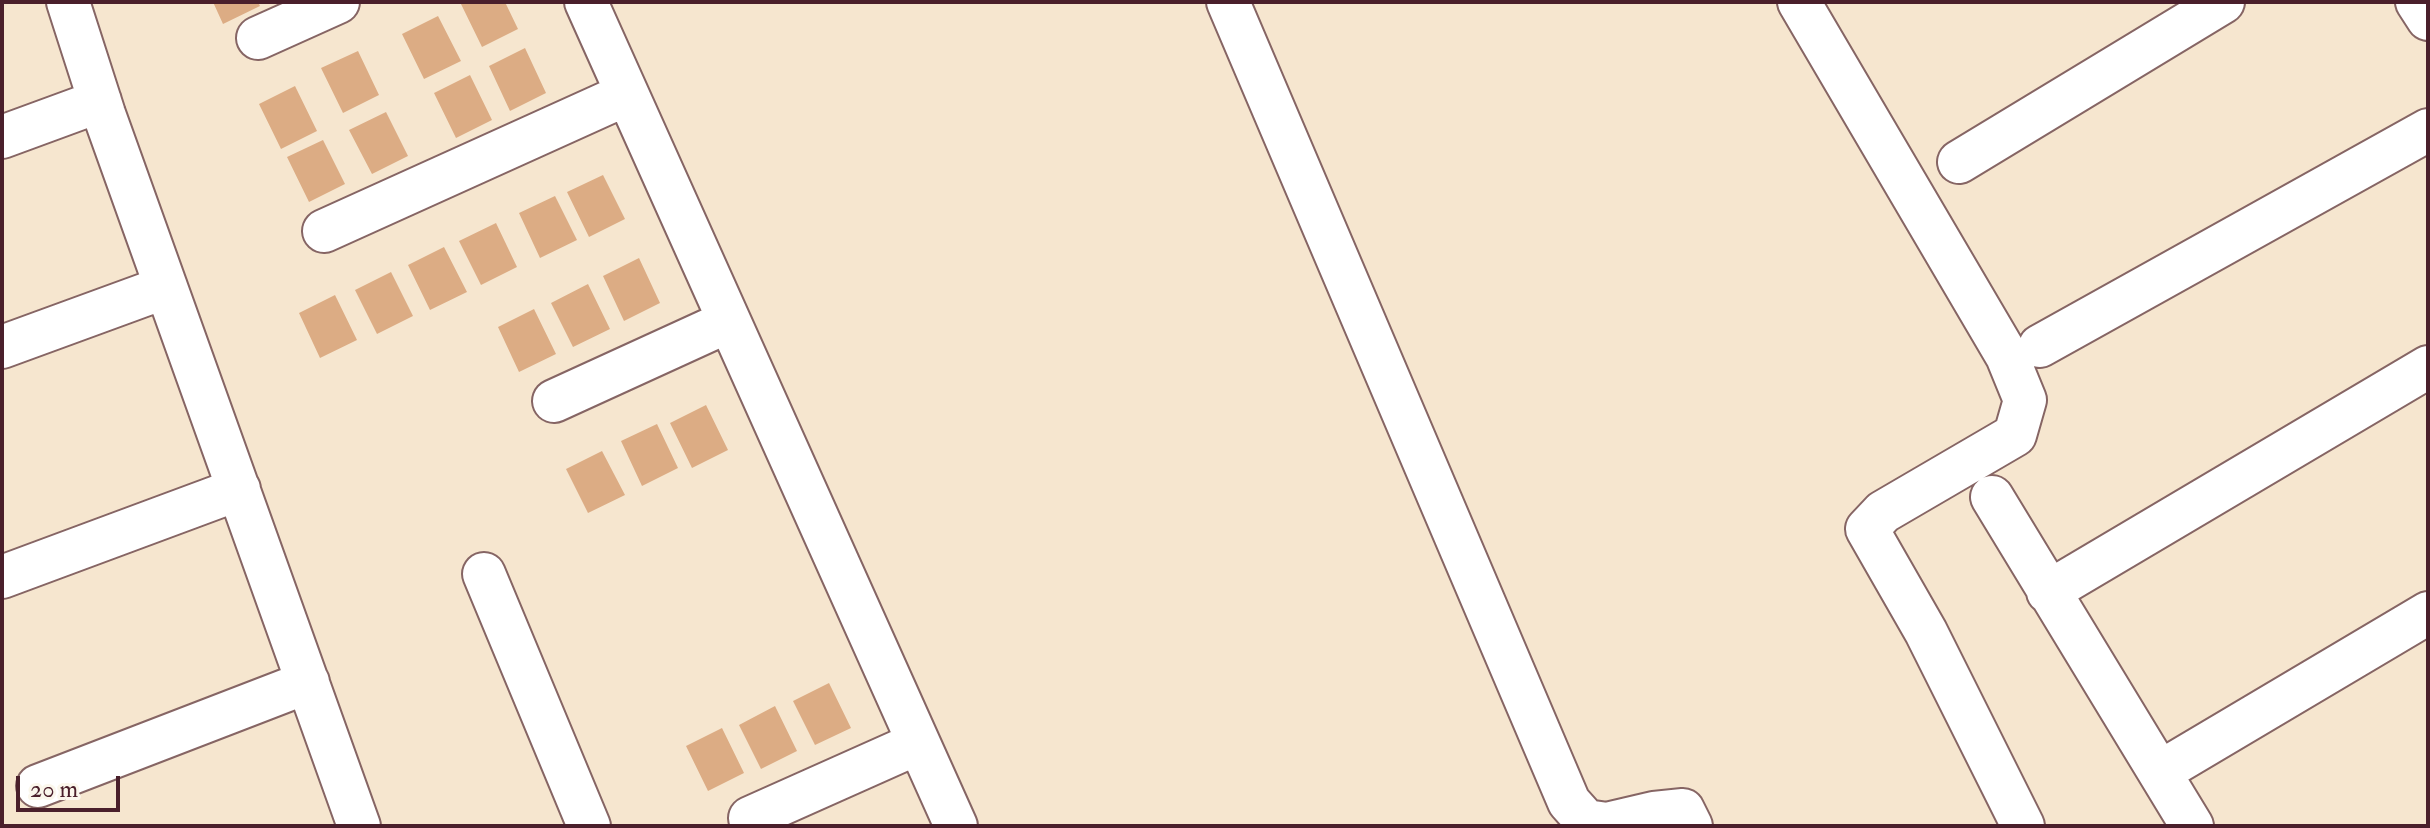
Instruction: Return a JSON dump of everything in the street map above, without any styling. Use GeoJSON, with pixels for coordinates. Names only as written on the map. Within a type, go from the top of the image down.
{"type":"FeatureCollection","features":[{"type":"Feature","properties":{"kind":"street"},"geometry":{"type":"LineString","coordinates":[[68,2],[100,101],[359,826]]}},
{"type":"Feature","properties":{"kind":"street"},"geometry":{"type":"LineString","coordinates":[[258,38],[338,2]]}},
{"type":"Feature","properties":{"kind":"street"},"geometry":{"type":"LineString","coordinates":[[586,2],[956,826]]}},
{"type":"Feature","properties":{"kind":"street"},"geometry":{"type":"LineString","coordinates":[[1228,2],[1569,802],[1586,821],[1607,824],[1683,810],[1691,826]]}},
{"type":"Feature","properties":{"kind":"street"},"geometry":{"type":"LineString","coordinates":[[1799,2],[1999,343],[2025,400],[2015,435],[1883,512],[1867,529],[1926,632],[2023,826]]}},
{"type":"Feature","properties":{"kind":"street"},"geometry":{"type":"LineString","coordinates":[[1959,162],[2223,2]]}},
{"type":"Feature","properties":{"kind":"street"},"geometry":{"type":"LineString","coordinates":[[2417,2],[2428,19]]}},
{"type":"Feature","properties":{"kind":"street"},"geometry":{"type":"LineString","coordinates":[[324,231],[627,94]]}},
{"type":"Feature","properties":{"kind":"street"},"geometry":{"type":"LineString","coordinates":[[2,137],[100,101]]}},
{"type":"Feature","properties":{"kind":"street"},"geometry":{"type":"LineString","coordinates":[[2040,346],[2428,130]]}},
{"type":"Feature","properties":{"kind":"street"},"geometry":{"type":"LineString","coordinates":[[2,347],[166,287]]}},
{"type":"Feature","properties":{"kind":"street"},"geometry":{"type":"LineString","coordinates":[[554,401],[729,321]]}},
{"type":"Feature","properties":{"kind":"street"},"geometry":{"type":"LineString","coordinates":[[2048,592],[2428,367]]}},
{"type":"Feature","properties":{"kind":"street"},"geometry":{"type":"LineString","coordinates":[[2,577],[239,489]]}},
{"type":"Feature","properties":{"kind":"street"},"geometry":{"type":"LineString","coordinates":[[1992,497],[2192,826]]}},
{"type":"Feature","properties":{"kind":"street"},"geometry":{"type":"LineString","coordinates":[[484,574],[589,826]]}},
{"type":"Feature","properties":{"kind":"street"},"geometry":{"type":"LineString","coordinates":[[2160,772],[2428,613]]}},
{"type":"Feature","properties":{"kind":"street"},"geometry":{"type":"LineString","coordinates":[[38,786],[308,682]]}},
{"type":"Feature","properties":{"kind":"street"},"geometry":{"type":"LineString","coordinates":[[750,818],[918,743]]}},
{"type":"Feature","properties":{"kind":"building"},"geometry":{"type":"Polygon","coordinates":[[[213,2],[258,2],[260,6],[223,24],[213,2]]]}},
{"type":"Feature","properties":{"kind":"building"},"geometry":{"type":"Polygon","coordinates":[[[460,2],[505,2],[518,29],[482,47],[460,2]]]}},
{"type":"Feature","properties":{"kind":"building"},"geometry":{"type":"Polygon","coordinates":[[[438,16],[461,61],[424,79],[402,34],[438,16]]]}},
{"type":"Feature","properties":{"kind":"building"},"geometry":{"type":"Polygon","coordinates":[[[525,48],[546,93],[510,111],[489,66],[525,48]]]}},
{"type":"Feature","properties":{"kind":"building"},"geometry":{"type":"Polygon","coordinates":[[[358,51],[379,95],[343,113],[321,68],[358,51]]]}},
{"type":"Feature","properties":{"kind":"building"},"geometry":{"type":"Polygon","coordinates":[[[470,75],[492,120],[456,138],[434,93],[470,75]]]}},
{"type":"Feature","properties":{"kind":"building"},"geometry":{"type":"Polygon","coordinates":[[[295,86],[317,131],[281,149],[259,104],[295,86]]]}},
{"type":"Feature","properties":{"kind":"building"},"geometry":{"type":"Polygon","coordinates":[[[386,112],[408,156],[372,174],[349,130],[386,112]]]}},
{"type":"Feature","properties":{"kind":"building"},"geometry":{"type":"Polygon","coordinates":[[[323,140],[345,184],[309,202],[287,157],[323,140]]]}},
{"type":"Feature","properties":{"kind":"building"},"geometry":{"type":"Polygon","coordinates":[[[603,175],[625,219],[589,237],[567,192],[603,175]]]}},
{"type":"Feature","properties":{"kind":"building"},"geometry":{"type":"Polygon","coordinates":[[[555,196],[577,240],[540,258],[519,213],[555,196]]]}},
{"type":"Feature","properties":{"kind":"building"},"geometry":{"type":"Polygon","coordinates":[[[496,223],[517,267],[481,285],[459,241],[496,223]]]}},
{"type":"Feature","properties":{"kind":"building"},"geometry":{"type":"Polygon","coordinates":[[[444,247],[467,292],[430,310],[408,265],[444,247]]]}},
{"type":"Feature","properties":{"kind":"building"},"geometry":{"type":"Polygon","coordinates":[[[639,258],[660,303],[624,321],[603,276],[639,258]]]}},
{"type":"Feature","properties":{"kind":"building"},"geometry":{"type":"Polygon","coordinates":[[[391,272],[413,316],[377,334],[355,290],[391,272]]]}},
{"type":"Feature","properties":{"kind":"building"},"geometry":{"type":"Polygon","coordinates":[[[588,284],[610,329],[573,347],[551,303],[588,284]]]}},
{"type":"Feature","properties":{"kind":"building"},"geometry":{"type":"Polygon","coordinates":[[[335,295],[357,340],[320,358],[299,313],[335,295]]]}},
{"type":"Feature","properties":{"kind":"building"},"geometry":{"type":"Polygon","coordinates":[[[534,309],[556,354],[519,372],[498,327],[534,309]]]}},
{"type":"Feature","properties":{"kind":"building"},"geometry":{"type":"Polygon","coordinates":[[[706,405],[728,450],[692,468],[670,423],[706,405]]]}},
{"type":"Feature","properties":{"kind":"building"},"geometry":{"type":"Polygon","coordinates":[[[657,424],[678,468],[642,486],[621,441],[657,424]]]}},
{"type":"Feature","properties":{"kind":"building"},"geometry":{"type":"Polygon","coordinates":[[[602,451],[625,495],[588,513],[566,469],[602,451]]]}},
{"type":"Feature","properties":{"kind":"building"},"geometry":{"type":"Polygon","coordinates":[[[829,683],[851,728],[815,745],[793,701],[829,683]]]}},
{"type":"Feature","properties":{"kind":"building"},"geometry":{"type":"Polygon","coordinates":[[[775,706],[797,751],[761,769],[739,725],[775,706]]]}},
{"type":"Feature","properties":{"kind":"building"},"geometry":{"type":"Polygon","coordinates":[[[722,728],[744,773],[708,791],[686,746],[722,728]]]}}]}
